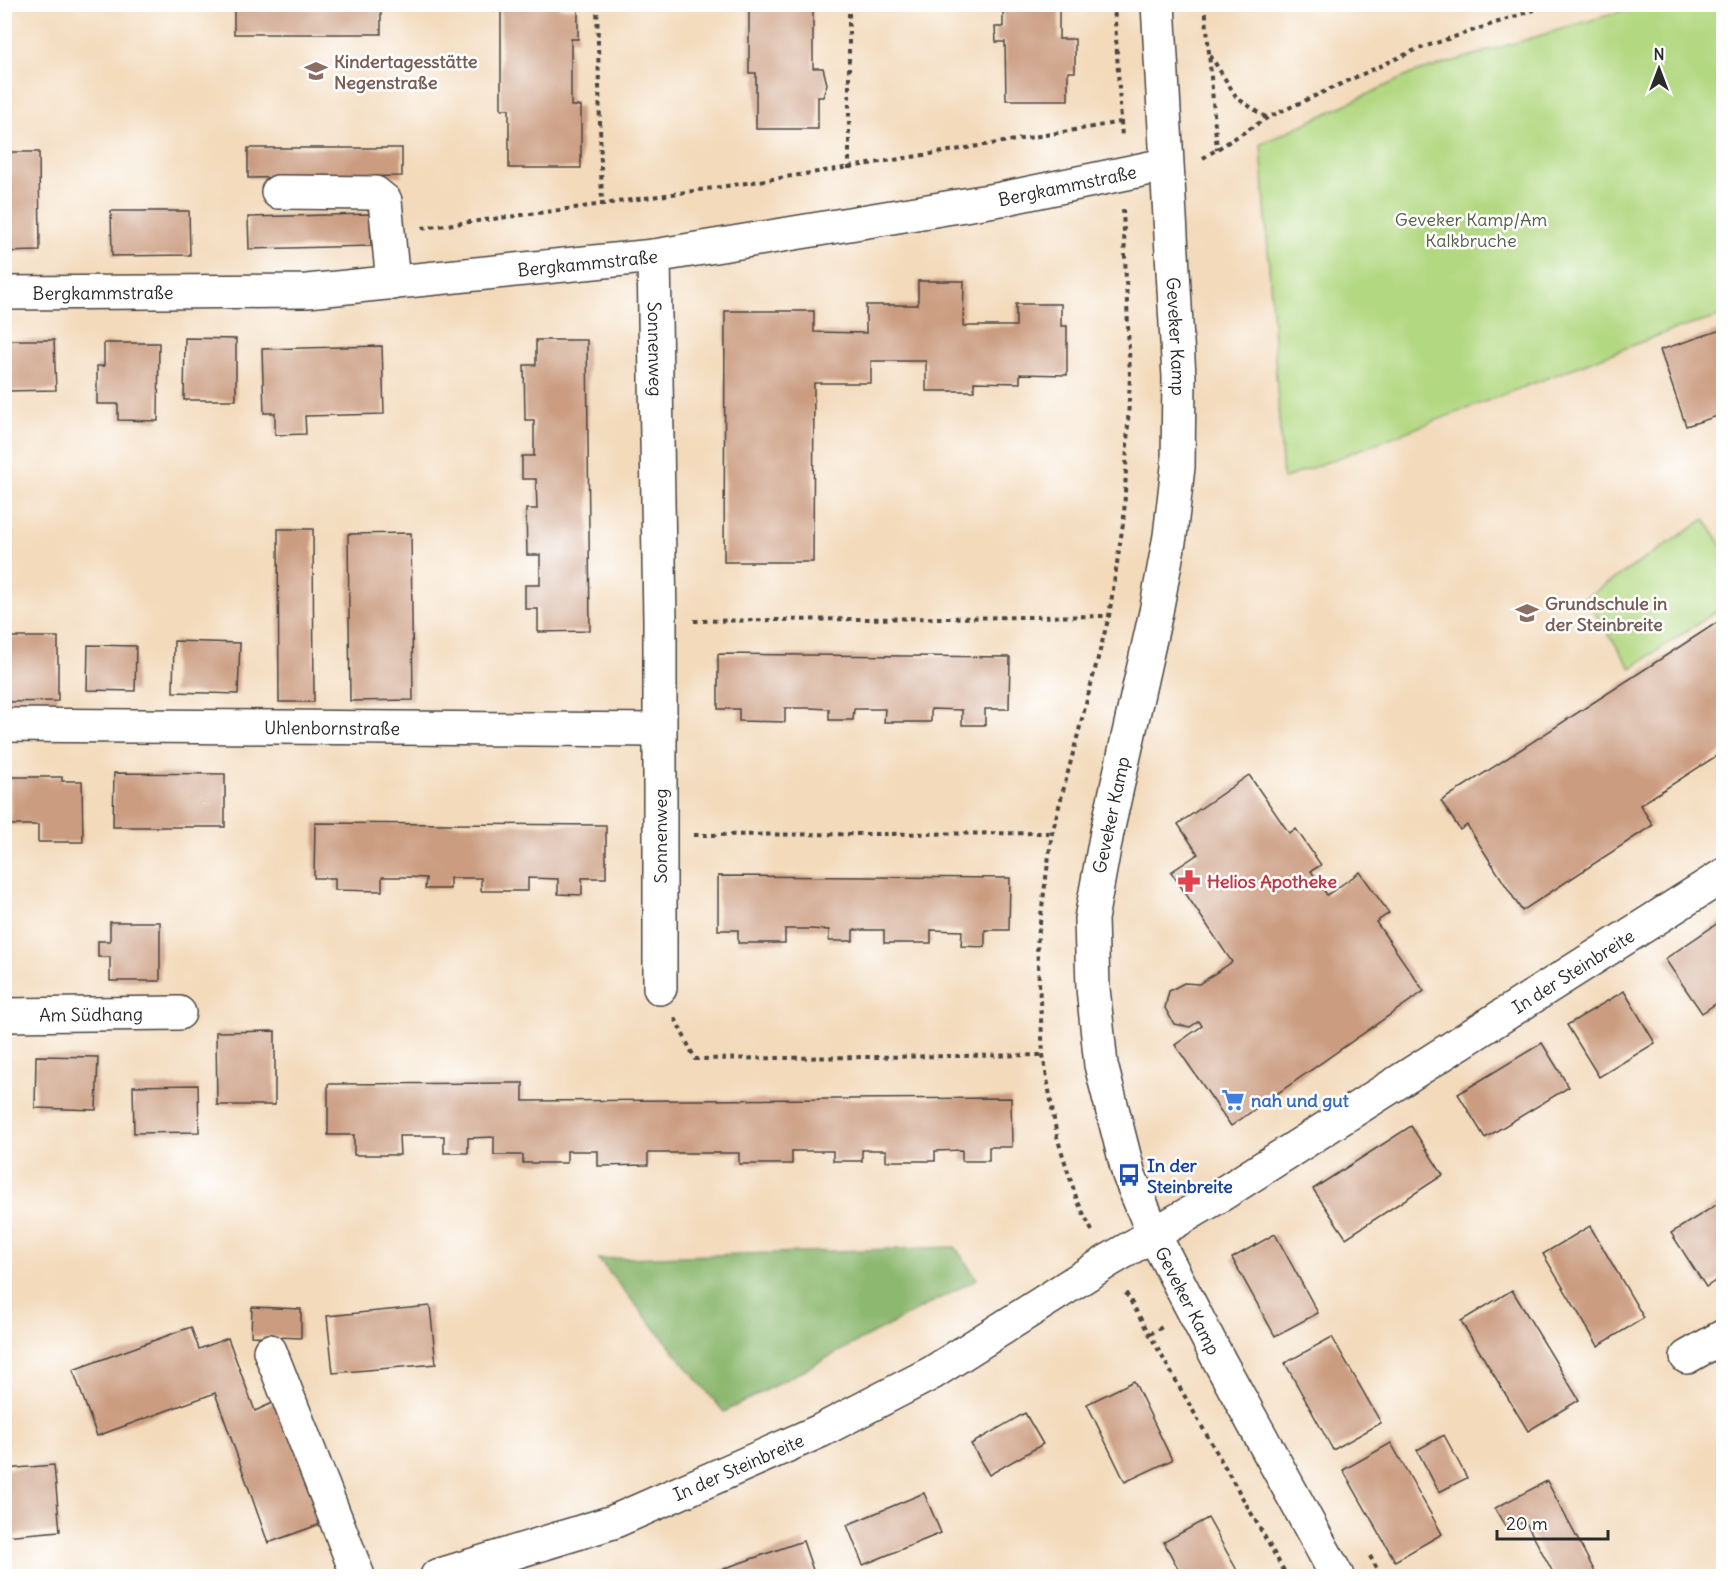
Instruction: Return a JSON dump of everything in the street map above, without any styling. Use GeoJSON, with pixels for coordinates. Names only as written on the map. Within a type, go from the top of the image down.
{"type":"FeatureCollection","features":[{"type":"Feature","properties":{"kind":"street","name":"Geveker Kamp"},"geometry":{"type":"LineString","coordinates":[[1158,4],[1165,165],[1179,377],[1178,467],[1170,536],[1158,601],[1109,822],[1091,919],[1093,988],[1101,1065],[1129,1175],[1154,1235],[1214,1352],[1337,1576]]}},
{"type":"Feature","properties":{"kind":"street","name":"Bergkammstraße"},"geometry":{"type":"LineString","coordinates":[[4,293],[307,291],[654,256],[1001,198],[1165,165]]}},
{"type":"Feature","properties":{"kind":"street"},"geometry":{"type":"LineString","coordinates":[[278,192],[375,193],[385,201],[404,282]]}},
{"type":"Feature","properties":{"kind":"street","name":"Sonnenweg"},"geometry":{"type":"LineString","coordinates":[[654,256],[660,621],[660,988]]}},
{"type":"Feature","properties":{"kind":"street","name":"Uhlenbornstraße"},"geometry":{"type":"LineString","coordinates":[[4,725],[659,730]]}},
{"type":"Feature","properties":{"kind":"street","name":"In der Steinbreite"},"geometry":{"type":"LineString","coordinates":[[436,1576],[613,1522],[820,1431],[932,1373],[1724,875]]}},
{"type":"Feature","properties":{"kind":"street","name":"Am Südhang"},"geometry":{"type":"LineString","coordinates":[[4,1015],[179,1013]]}},
{"type":"Feature","properties":{"kind":"street"},"geometry":{"type":"LineString","coordinates":[[1687,1357],[1724,1336]]}},
{"type":"Feature","properties":{"kind":"street"},"geometry":{"type":"LineString","coordinates":[[270,1351],[358,1576]]}},
{"type":"Feature","properties":{"kind":"path"},"geometry":{"type":"LineString","coordinates":[[597,4],[602,206]]}},
{"type":"Feature","properties":{"kind":"path"},"geometry":{"type":"LineString","coordinates":[[849,4],[849,169]]}},
{"type":"Feature","properties":{"kind":"path"},"geometry":{"type":"LineString","coordinates":[[1205,4],[1217,151]]}},
{"type":"Feature","properties":{"kind":"path"},"geometry":{"type":"LineString","coordinates":[[1165,165],[1198,160],[1217,151],[1240,133],[1267,118],[1415,50],[1552,4]]}},
{"type":"Feature","properties":{"kind":"path"},"geometry":{"type":"LineString","coordinates":[[1209,54],[1237,98],[1267,118]]}},
{"type":"Feature","properties":{"kind":"path"},"geometry":{"type":"LineString","coordinates":[[404,282],[412,229],[602,206],[849,169],[1121,122]]}},
{"type":"Feature","properties":{"kind":"path"},"geometry":{"type":"LineString","coordinates":[[660,621],[1108,616]]}},
{"type":"Feature","properties":{"kind":"path"},"geometry":{"type":"LineString","coordinates":[[660,835],[1052,833]]}},
{"type":"Feature","properties":{"kind":"path"},"geometry":{"type":"LineString","coordinates":[[660,988],[695,1059],[1043,1055]]}},
{"type":"Feature","properties":{"kind":"path"},"geometry":{"type":"LineString","coordinates":[[1364,1546],[1381,1576]]}},
{"type":"Feature","properties":{"kind":"green space","name":"Geveker Kamp/Am Kalkbruche"},"geometry":{"type":"Polygon","coordinates":[[[1642,5],[1723,5],[1723,316],[1670,331],[1283,479],[1261,144],[1411,74],[1642,5]]]}},
{"type":"Feature","properties":{"kind":"green space"},"geometry":{"type":"Polygon","coordinates":[[[1705,519],[1723,547],[1723,607],[1631,668],[1585,598],[1705,519]]]}},
{"type":"Feature","properties":{"kind":"green space"},"geometry":{"type":"Polygon","coordinates":[[[955,1247],[977,1279],[724,1412],[598,1259],[955,1247]]]}},
{"type":"Feature","properties":{"kind":"building"},"geometry":{"type":"Polygon","coordinates":[[[494,4],[559,4],[559,8],[578,8],[578,39],[571,39],[571,106],[581,106],[581,168],[509,168],[509,109],[501,109],[501,11],[494,11],[494,4]]]}},
{"type":"Feature","properties":{"kind":"building"},"geometry":{"type":"Polygon","coordinates":[[[749,4],[813,4],[813,68],[823,68],[827,84],[823,97],[818,97],[818,129],[756,129],[756,73],[749,73],[749,4]]]}},
{"type":"Feature","properties":{"kind":"building"},"geometry":{"type":"Polygon","coordinates":[[[1003,4],[1059,4],[1059,39],[1075,39],[1075,72],[1068,72],[1068,100],[1006,100],[1005,42],[996,42],[995,27],[1003,27],[1003,4]]]}},
{"type":"Feature","properties":{"kind":"building"},"geometry":{"type":"Polygon","coordinates":[[[234,5],[381,5],[381,34],[234,34],[234,5]]]}},
{"type":"Feature","properties":{"kind":"building"},"geometry":{"type":"Polygon","coordinates":[[[248,148],[402,148],[402,176],[248,178],[248,148]]]}},
{"type":"Feature","properties":{"kind":"building"},"geometry":{"type":"Polygon","coordinates":[[[4,152],[39,152],[40,251],[4,252],[4,152]]]}},
{"type":"Feature","properties":{"kind":"building"},"geometry":{"type":"Polygon","coordinates":[[[111,211],[189,211],[190,255],[112,256],[111,211]]]}},
{"type":"Feature","properties":{"kind":"building"},"geometry":{"type":"Polygon","coordinates":[[[370,214],[371,246],[249,249],[248,217],[370,214]]]}},
{"type":"Feature","properties":{"kind":"building"},"geometry":{"type":"Polygon","coordinates":[[[918,281],[964,281],[963,326],[1016,326],[1016,304],[1061,304],[1061,326],[1067,326],[1067,375],[1020,374],[1020,383],[974,382],[974,391],[926,391],[926,361],[871,361],[871,383],[814,383],[813,562],[724,562],[725,311],[814,311],[814,332],[866,333],[866,305],[918,305],[918,281]]]}},
{"type":"Feature","properties":{"kind":"building"},"geometry":{"type":"Polygon","coordinates":[[[1724,329],[1724,414],[1686,426],[1660,350],[1724,329]]]}},
{"type":"Feature","properties":{"kind":"building"},"geometry":{"type":"Polygon","coordinates":[[[185,338],[236,339],[236,400],[184,400],[185,338]]]}},
{"type":"Feature","properties":{"kind":"building"},"geometry":{"type":"Polygon","coordinates":[[[5,340],[54,340],[56,390],[6,391],[5,340]]]}},
{"type":"Feature","properties":{"kind":"building"},"geometry":{"type":"Polygon","coordinates":[[[536,340],[587,340],[590,631],[538,632],[538,609],[525,609],[525,585],[540,585],[540,555],[527,555],[526,509],[537,509],[536,479],[522,479],[522,456],[534,456],[534,420],[525,420],[524,365],[536,365],[536,340]]]}},
{"type":"Feature","properties":{"kind":"building"},"geometry":{"type":"Polygon","coordinates":[[[104,343],[159,343],[158,421],[118,420],[118,404],[97,404],[97,366],[104,366],[104,343]]]}},
{"type":"Feature","properties":{"kind":"building"},"geometry":{"type":"Polygon","coordinates":[[[382,346],[384,414],[305,416],[306,434],[275,435],[275,413],[264,413],[262,349],[382,346]]]}},
{"type":"Feature","properties":{"kind":"building"},"geometry":{"type":"Polygon","coordinates":[[[278,529],[313,529],[314,702],[279,702],[278,529]]]}},
{"type":"Feature","properties":{"kind":"building"},"geometry":{"type":"Polygon","coordinates":[[[411,533],[413,700],[350,701],[348,534],[411,533]]]}},
{"type":"Feature","properties":{"kind":"building"},"geometry":{"type":"Polygon","coordinates":[[[1724,618],[1724,751],[1640,805],[1653,825],[1522,911],[1467,825],[1460,830],[1441,801],[1724,618]]]}},
{"type":"Feature","properties":{"kind":"building"},"geometry":{"type":"Polygon","coordinates":[[[4,637],[58,637],[58,701],[4,702],[4,637]]]}},
{"type":"Feature","properties":{"kind":"building"},"geometry":{"type":"Polygon","coordinates":[[[174,641],[240,643],[238,694],[173,692],[174,641]]]}},
{"type":"Feature","properties":{"kind":"building"},"geometry":{"type":"Polygon","coordinates":[[[88,645],[136,646],[135,691],[87,690],[88,645]]]}},
{"type":"Feature","properties":{"kind":"building"},"geometry":{"type":"Polygon","coordinates":[[[718,654],[1010,657],[1009,709],[985,709],[985,725],[962,725],[962,710],[931,709],[931,722],[884,722],[885,709],[854,709],[853,720],[829,720],[829,709],[810,708],[785,708],[785,722],[739,721],[739,709],[718,709],[718,654]]]}},
{"type":"Feature","properties":{"kind":"building"},"geometry":{"type":"Polygon","coordinates":[[[114,773],[225,774],[225,827],[113,827],[114,773]]]}},
{"type":"Feature","properties":{"kind":"building"},"geometry":{"type":"Polygon","coordinates":[[[1249,775],[1289,833],[1296,829],[1321,865],[1311,871],[1327,895],[1360,872],[1389,913],[1376,922],[1424,991],[1231,1126],[1175,1045],[1202,1026],[1199,1021],[1190,1027],[1174,1024],[1165,1008],[1169,991],[1184,983],[1199,984],[1232,962],[1171,872],[1198,854],[1178,824],[1249,775]]]}},
{"type":"Feature","properties":{"kind":"building"},"geometry":{"type":"Polygon","coordinates":[[[10,777],[62,777],[62,781],[82,781],[83,842],[38,842],[38,825],[11,825],[10,777]]]}},
{"type":"Feature","properties":{"kind":"building"},"geometry":{"type":"Polygon","coordinates":[[[315,823],[606,825],[606,878],[582,878],[582,895],[558,894],[558,879],[528,878],[528,891],[481,891],[481,878],[450,878],[450,889],[425,889],[426,878],[407,877],[382,877],[382,891],[335,890],[335,878],[314,878],[315,823]]]}},
{"type":"Feature","properties":{"kind":"building"},"geometry":{"type":"Polygon","coordinates":[[[718,876],[1010,878],[1009,930],[985,930],[985,947],[961,946],[962,931],[931,930],[931,943],[884,943],[884,930],[853,930],[853,941],[829,941],[829,930],[785,929],[785,943],[738,943],[738,930],[718,930],[718,876]]]}},
{"type":"Feature","properties":{"kind":"building"},"geometry":{"type":"Polygon","coordinates":[[[1724,919],[1724,998],[1702,1013],[1665,959],[1724,919]]]}},
{"type":"Feature","properties":{"kind":"building"},"geometry":{"type":"Polygon","coordinates":[[[110,922],[160,922],[160,981],[110,981],[110,957],[98,957],[98,941],[110,941],[110,922]]]}},
{"type":"Feature","properties":{"kind":"building"},"geometry":{"type":"Polygon","coordinates":[[[1624,991],[1655,1043],[1599,1077],[1567,1025],[1624,991]]]}},
{"type":"Feature","properties":{"kind":"building"},"geometry":{"type":"Polygon","coordinates":[[[275,1031],[275,1105],[217,1105],[216,1032],[275,1031]]]}},
{"type":"Feature","properties":{"kind":"building"},"geometry":{"type":"Polygon","coordinates":[[[1542,1043],[1569,1087],[1485,1138],[1458,1094],[1542,1043]]]}},
{"type":"Feature","properties":{"kind":"building"},"geometry":{"type":"Polygon","coordinates":[[[4,1050],[7,1050],[6,1093],[4,1093],[4,1050]]]}},
{"type":"Feature","properties":{"kind":"building"},"geometry":{"type":"Polygon","coordinates":[[[36,1056],[98,1057],[96,1110],[35,1108],[36,1056]]]}},
{"type":"Feature","properties":{"kind":"building"},"geometry":{"type":"Polygon","coordinates":[[[523,1083],[523,1101],[1011,1098],[1012,1147],[989,1147],[989,1161],[962,1161],[962,1150],[935,1151],[935,1161],[886,1161],[886,1150],[862,1150],[862,1161],[833,1161],[833,1151],[792,1151],[792,1164],[739,1164],[739,1153],[648,1153],[648,1165],[598,1166],[598,1151],[567,1151],[567,1163],[523,1163],[523,1155],[494,1155],[494,1137],[468,1138],[468,1153],[444,1153],[444,1136],[399,1136],[400,1155],[354,1155],[354,1135],[328,1135],[328,1084],[523,1083]]]}},
{"type":"Feature","properties":{"kind":"building"},"geometry":{"type":"Polygon","coordinates":[[[198,1085],[199,1132],[134,1133],[133,1086],[198,1085]]]}},
{"type":"Feature","properties":{"kind":"building"},"geometry":{"type":"Polygon","coordinates":[[[1411,1126],[1443,1175],[1346,1238],[1313,1189],[1411,1126]]]}},
{"type":"Feature","properties":{"kind":"building"},"geometry":{"type":"Polygon","coordinates":[[[1724,1200],[1724,1275],[1706,1287],[1671,1233],[1724,1200]]]}},
{"type":"Feature","properties":{"kind":"building"},"geometry":{"type":"Polygon","coordinates":[[[1590,1226],[1644,1318],[1598,1346],[1543,1254],[1590,1226]]]}},
{"type":"Feature","properties":{"kind":"building"},"geometry":{"type":"Polygon","coordinates":[[[1275,1234],[1318,1313],[1275,1336],[1232,1258],[1275,1234]]]}},
{"type":"Feature","properties":{"kind":"building"},"geometry":{"type":"Polygon","coordinates":[[[1512,1290],[1579,1400],[1528,1431],[1461,1321],[1512,1290]]]}},
{"type":"Feature","properties":{"kind":"building"},"geometry":{"type":"Polygon","coordinates":[[[430,1306],[436,1364],[333,1373],[327,1316],[430,1306]]]}},
{"type":"Feature","properties":{"kind":"building"},"geometry":{"type":"Polygon","coordinates":[[[252,1307],[301,1309],[301,1338],[251,1336],[252,1307]]]}},
{"type":"Feature","properties":{"kind":"building"},"geometry":{"type":"Polygon","coordinates":[[[191,1327],[199,1349],[228,1338],[255,1411],[283,1398],[329,1521],[268,1543],[215,1393],[97,1436],[73,1370],[191,1327]]]}},
{"type":"Feature","properties":{"kind":"building"},"geometry":{"type":"Polygon","coordinates":[[[1332,1337],[1381,1423],[1333,1450],[1285,1363],[1332,1337]]]}},
{"type":"Feature","properties":{"kind":"building"},"geometry":{"type":"Polygon","coordinates":[[[1134,1381],[1172,1460],[1125,1482],[1087,1404],[1134,1381]]]}},
{"type":"Feature","properties":{"kind":"building"},"geometry":{"type":"Polygon","coordinates":[[[1025,1413],[1043,1444],[989,1475],[971,1444],[1025,1413]]]}},
{"type":"Feature","properties":{"kind":"building"},"geometry":{"type":"Polygon","coordinates":[[[1444,1435],[1467,1478],[1439,1492],[1417,1450],[1444,1435]]]}},
{"type":"Feature","properties":{"kind":"building"},"geometry":{"type":"Polygon","coordinates":[[[1391,1443],[1442,1534],[1395,1561],[1343,1470],[1391,1443]]]}},
{"type":"Feature","properties":{"kind":"building"},"geometry":{"type":"Polygon","coordinates":[[[54,1465],[60,1531],[4,1536],[4,1469],[54,1465]]]}},
{"type":"Feature","properties":{"kind":"building"},"geometry":{"type":"Polygon","coordinates":[[[1547,1481],[1597,1576],[1555,1576],[1525,1521],[1507,1530],[1495,1508],[1547,1481]]]}},
{"type":"Feature","properties":{"kind":"building"},"geometry":{"type":"Polygon","coordinates":[[[924,1493],[941,1533],[863,1565],[847,1525],[924,1493]]]}},
{"type":"Feature","properties":{"kind":"building"},"geometry":{"type":"Polygon","coordinates":[[[1208,1518],[1240,1576],[1182,1576],[1164,1542],[1208,1518]]]}},
{"type":"Feature","properties":{"kind":"building"},"geometry":{"type":"Polygon","coordinates":[[[803,1541],[815,1576],[702,1576],[803,1541]]]}},
{"type":"Feature","properties":{"kind":"place","name":"Kindertagesstätte Negenstraße"},"geometry":{"type":"Point","coordinates":[316,71]}},
{"type":"Feature","properties":{"kind":"place","name":"Grundschule in der Steinbreite"},"geometry":{"type":"Point","coordinates":[1527,613]}},
{"type":"Feature","properties":{"kind":"place","name":"Helios Apotheke"},"geometry":{"type":"Point","coordinates":[1189,881]}},
{"type":"Feature","properties":{"kind":"place","name":"nah und gut"},"geometry":{"type":"Point","coordinates":[1233,1100]}},
{"type":"Feature","properties":{"kind":"place","name":"In der Steinbreite"},"geometry":{"type":"Point","coordinates":[1129,1175]}}]}
